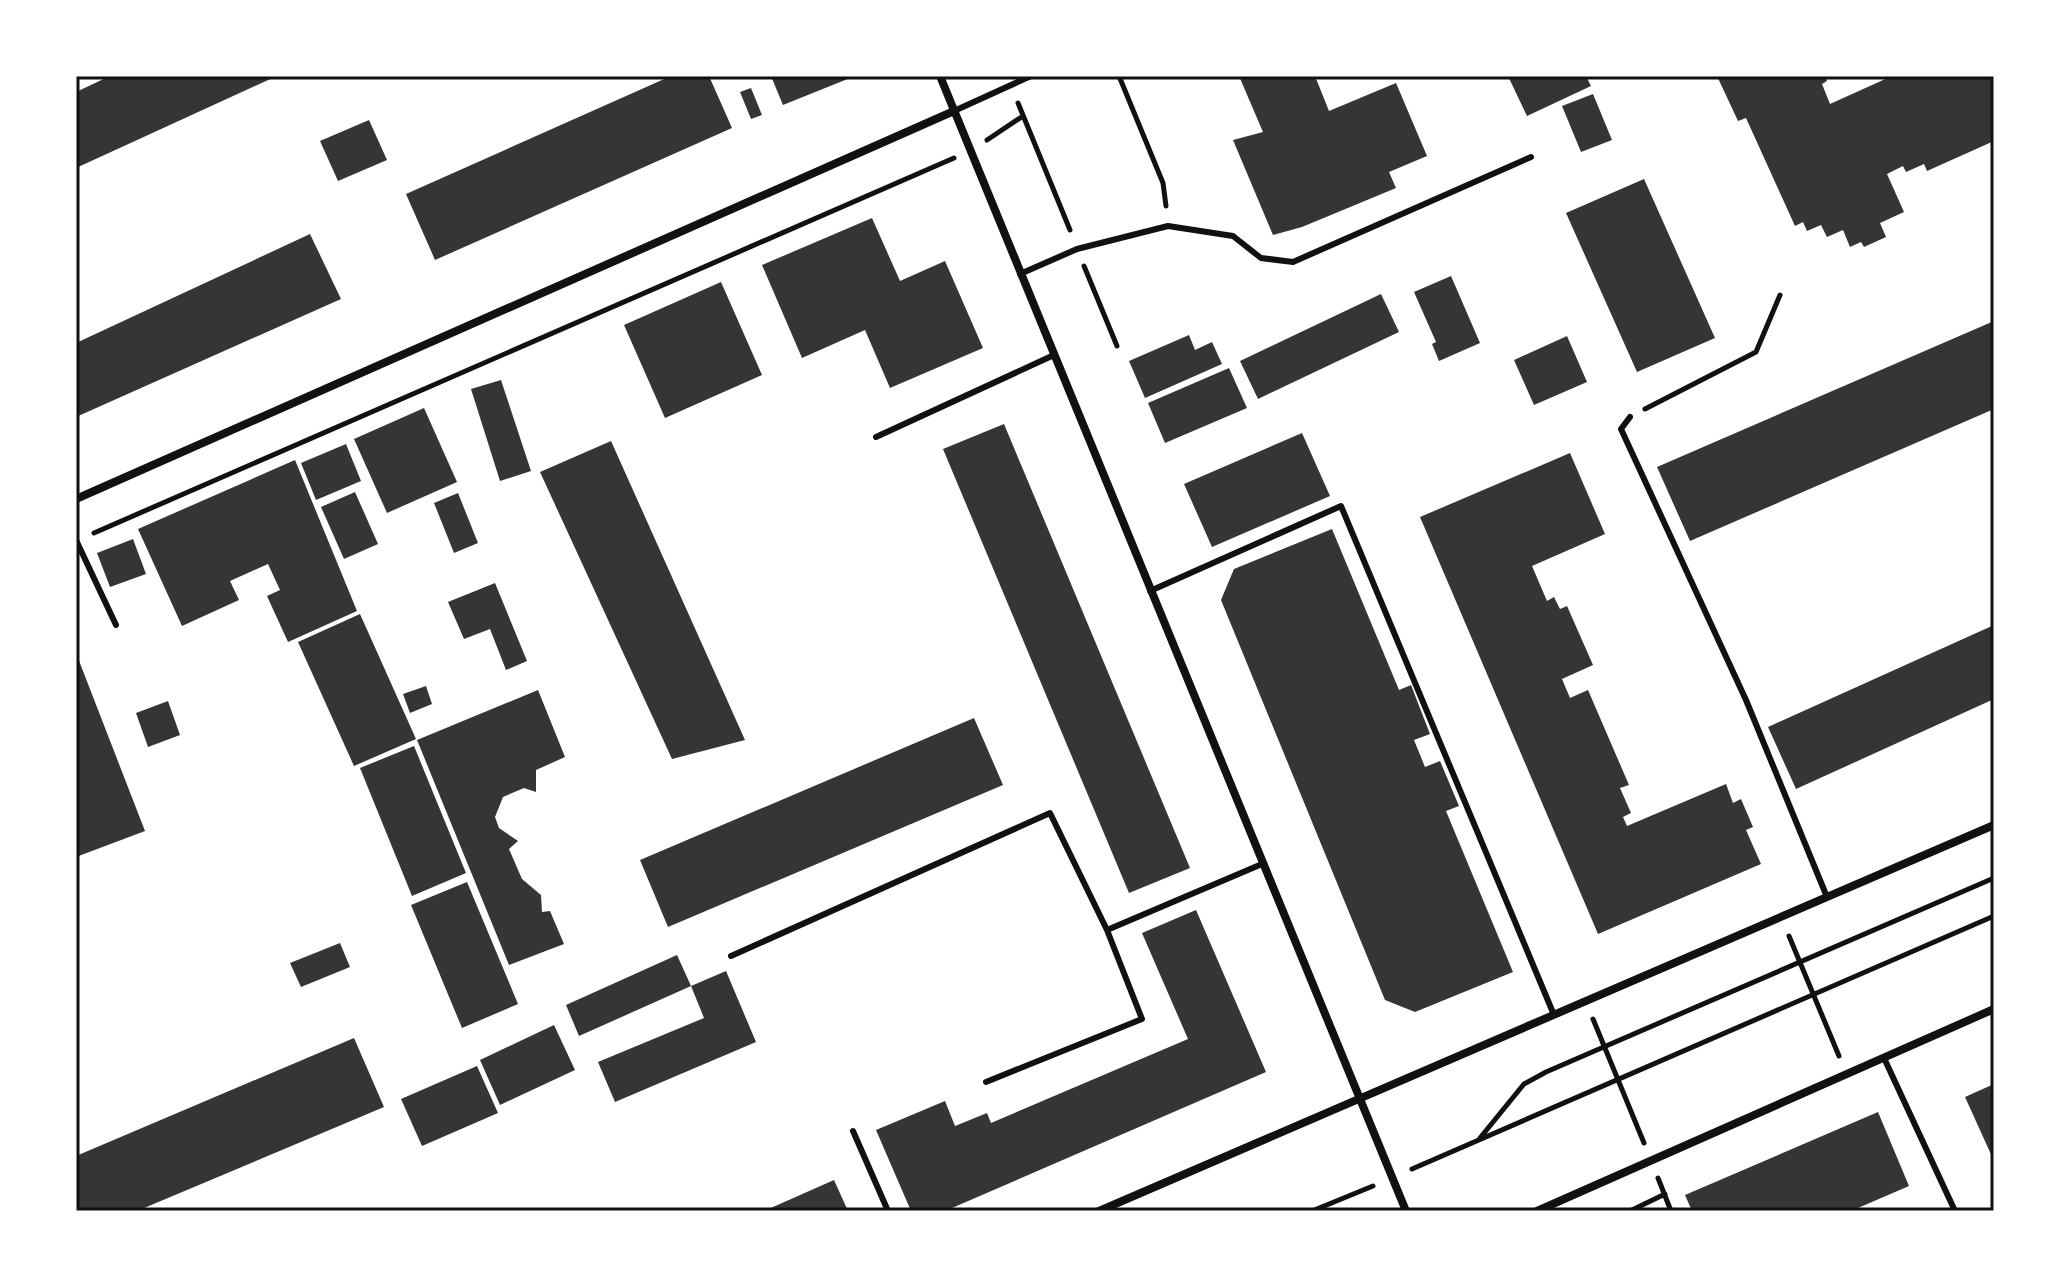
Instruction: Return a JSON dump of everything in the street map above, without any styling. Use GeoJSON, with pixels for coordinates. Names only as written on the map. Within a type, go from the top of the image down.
{"type":"FeatureCollection","features":[{"type":"Feature","properties":{"kind":"street"},"geometry":{"type":"LineString","coordinates":[[940,76],[1406,1211]]}},
{"type":"Feature","properties":{"kind":"street"},"geometry":{"type":"LineString","coordinates":[[76,499],[954,111]]}},
{"type":"Feature","properties":{"kind":"street"},"geometry":{"type":"LineString","coordinates":[[1099,1211],[1994,825]]}},
{"type":"Feature","properties":{"kind":"street"},"geometry":{"type":"LineString","coordinates":[[1537,1211],[1994,1009]]}},
{"type":"Feature","properties":{"kind":"lane"},"geometry":{"type":"LineString","coordinates":[[954,111],[1031,76]]}},
{"type":"Feature","properties":{"kind":"lane"},"geometry":{"type":"LineString","coordinates":[[1020,274],[1077,249],[1168,226],[1233,236],[1261,258],[1293,262],[1531,157]]}},
{"type":"Feature","properties":{"kind":"lane"},"geometry":{"type":"LineString","coordinates":[[876,437],[1054,355]]}},
{"type":"Feature","properties":{"kind":"lane"},"geometry":{"type":"LineString","coordinates":[[1630,417],[1621,429],[1746,700],[1827,897]]}},
{"type":"Feature","properties":{"kind":"lane"},"geometry":{"type":"LineString","coordinates":[[1150,591],[1341,506],[1554,1015]]}},
{"type":"Feature","properties":{"kind":"lane"},"geometry":{"type":"LineString","coordinates":[[76,540],[116,625]]}},
{"type":"Feature","properties":{"kind":"lane"},"geometry":{"type":"LineString","coordinates":[[731,956],[1050,813],[1107,930],[1142,1019],[986,1082]]}},
{"type":"Feature","properties":{"kind":"lane"},"geometry":{"type":"LineString","coordinates":[[1107,930],[1262,864]]}},
{"type":"Feature","properties":{"kind":"lane"},"geometry":{"type":"LineString","coordinates":[[1884,1058],[1955,1211]]}},
{"type":"Feature","properties":{"kind":"lane"},"geometry":{"type":"LineString","coordinates":[[853,1131],[888,1211]]}},
{"type":"Feature","properties":{"kind":"path"},"geometry":{"type":"LineString","coordinates":[[1119,76],[1163,183],[1168,226]]}},
{"type":"Feature","properties":{"kind":"path"},"geometry":{"type":"LineString","coordinates":[[1010,85],[1117,346]]}},
{"type":"Feature","properties":{"kind":"path"},"geometry":{"type":"LineString","coordinates":[[76,540],[970,151],[1023,116]]}},
{"type":"Feature","properties":{"kind":"path"},"geometry":{"type":"LineString","coordinates":[[1630,417],[1756,352],[1780,295]]}},
{"type":"Feature","properties":{"kind":"path"},"geometry":{"type":"LineString","coordinates":[[1479,1139],[1524,1084],[1994,878]]}},
{"type":"Feature","properties":{"kind":"path"},"geometry":{"type":"LineString","coordinates":[[1312,1211],[1994,916]]}},
{"type":"Feature","properties":{"kind":"path"},"geometry":{"type":"LineString","coordinates":[[1780,917],[1846,1075]]}},
{"type":"Feature","properties":{"kind":"path"},"geometry":{"type":"LineString","coordinates":[[1586,1001],[1671,1211]]}},
{"type":"Feature","properties":{"kind":"path"},"geometry":{"type":"LineString","coordinates":[[1630,1211],[1665,1194]]}},
{"type":"Feature","properties":{"kind":"building"},"geometry":{"type":"Polygon","coordinates":[[[110,76],[277,76],[76,168],[76,92],[110,76]]]}},
{"type":"Feature","properties":{"kind":"building"},"geometry":{"type":"Polygon","coordinates":[[[671,76],[709,76],[732,128],[435,260],[406,194],[671,76]]]}},
{"type":"Feature","properties":{"kind":"building"},"geometry":{"type":"Polygon","coordinates":[[[771,76],[855,76],[783,105],[771,76]]]}},
{"type":"Feature","properties":{"kind":"building"},"geometry":{"type":"Polygon","coordinates":[[[1239,76],[1315,76],[1329,111],[1396,83],[1427,156],[1389,172],[1396,188],[1302,227],[1273,235],[1233,140],[1263,132],[1239,76]]]}},
{"type":"Feature","properties":{"kind":"building"},"geometry":{"type":"Polygon","coordinates":[[[1508,76],[1586,76],[1591,86],[1527,116],[1508,76]]]}},
{"type":"Feature","properties":{"kind":"building"},"geometry":{"type":"Polygon","coordinates":[[[1717,76],[1825,76],[1827,81],[1822,84],[1830,104],[1892,76],[1989,76],[1994,86],[1994,141],[1927,171],[1924,164],[1906,172],[1903,166],[1887,174],[1904,212],[1880,223],[1886,237],[1864,247],[1861,242],[1850,247],[1843,230],[1827,237],[1821,225],[1807,231],[1803,222],[1795,226],[1746,118],[1738,121],[1717,76]]]}},
{"type":"Feature","properties":{"kind":"building"},"geometry":{"type":"Polygon","coordinates":[[[751,88],[762,115],[751,119],[740,92],[751,88]]]}},
{"type":"Feature","properties":{"kind":"building"},"geometry":{"type":"Polygon","coordinates":[[[1593,94],[1612,140],[1581,152],[1562,106],[1593,94]]]}},
{"type":"Feature","properties":{"kind":"building"},"geometry":{"type":"Polygon","coordinates":[[[369,120],[387,160],[338,181],[320,141],[369,120]]]}},
{"type":"Feature","properties":{"kind":"building"},"geometry":{"type":"Polygon","coordinates":[[[1644,179],[1715,338],[1637,372],[1566,213],[1644,179]]]}},
{"type":"Feature","properties":{"kind":"building"},"geometry":{"type":"Polygon","coordinates":[[[872,218],[900,281],[945,261],[983,348],[890,388],[865,330],[802,358],[762,265],[872,218]]]}},
{"type":"Feature","properties":{"kind":"building"},"geometry":{"type":"Polygon","coordinates":[[[310,234],[341,299],[76,417],[76,343],[310,234]]]}},
{"type":"Feature","properties":{"kind":"building"},"geometry":{"type":"Polygon","coordinates":[[[1451,276],[1480,343],[1439,361],[1432,344],[1436,342],[1414,292],[1451,276]]]}},
{"type":"Feature","properties":{"kind":"building"},"geometry":{"type":"Polygon","coordinates":[[[721,282],[762,375],[665,418],[624,325],[721,282]]]}},
{"type":"Feature","properties":{"kind":"building"},"geometry":{"type":"Polygon","coordinates":[[[1381,294],[1399,332],[1258,399],[1240,361],[1381,294]]]}},
{"type":"Feature","properties":{"kind":"building"},"geometry":{"type":"Polygon","coordinates":[[[1994,321],[1994,409],[1690,541],[1657,467],[1994,321]]]}},
{"type":"Feature","properties":{"kind":"building"},"geometry":{"type":"Polygon","coordinates":[[[1189,335],[1195,350],[1212,342],[1222,364],[1145,398],[1129,361],[1189,335]]]}},
{"type":"Feature","properties":{"kind":"building"},"geometry":{"type":"Polygon","coordinates":[[[1567,336],[1587,382],[1534,405],[1514,360],[1567,336]]]}},
{"type":"Feature","properties":{"kind":"building"},"geometry":{"type":"Polygon","coordinates":[[[1229,368],[1247,408],[1165,443],[1148,403],[1229,368]]]}},
{"type":"Feature","properties":{"kind":"building"},"geometry":{"type":"Polygon","coordinates":[[[501,380],[531,471],[500,481],[471,389],[501,380]]]}},
{"type":"Feature","properties":{"kind":"building"},"geometry":{"type":"Polygon","coordinates":[[[424,408],[457,482],[387,513],[354,439],[424,408]]]}},
{"type":"Feature","properties":{"kind":"building"},"geometry":{"type":"Polygon","coordinates":[[[1004,424],[1190,868],[1129,893],[943,449],[1004,424]]]}},
{"type":"Feature","properties":{"kind":"building"},"geometry":{"type":"Polygon","coordinates":[[[1302,433],[1330,496],[1212,547],[1184,484],[1302,433]]]}},
{"type":"Feature","properties":{"kind":"building"},"geometry":{"type":"Polygon","coordinates":[[[611,441],[745,740],[672,759],[540,472],[611,441]]]}},
{"type":"Feature","properties":{"kind":"building"},"geometry":{"type":"Polygon","coordinates":[[[346,444],[361,481],[316,500],[301,463],[346,444]]]}},
{"type":"Feature","properties":{"kind":"building"},"geometry":{"type":"Polygon","coordinates":[[[1570,453],[1605,534],[1532,566],[1547,601],[1554,597],[1560,609],[1567,606],[1593,665],[1562,679],[1570,698],[1588,690],[1629,785],[1620,788],[1631,813],[1623,817],[1627,826],[1726,784],[1733,803],[1741,799],[1753,827],[1746,830],[1761,864],[1598,934],[1420,517],[1570,453]]]}},
{"type":"Feature","properties":{"kind":"building"},"geometry":{"type":"Polygon","coordinates":[[[295,460],[357,611],[288,642],[267,596],[280,590],[268,564],[230,581],[239,600],[182,626],[138,529],[295,460]]]}},
{"type":"Feature","properties":{"kind":"building"},"geometry":{"type":"Polygon","coordinates":[[[355,492],[378,544],[344,559],[321,507],[355,492]]]}},
{"type":"Feature","properties":{"kind":"building"},"geometry":{"type":"Polygon","coordinates":[[[458,493],[478,543],[454,553],[434,503],[458,493]]]}},
{"type":"Feature","properties":{"kind":"building"},"geometry":{"type":"Polygon","coordinates":[[[1332,529],[1399,690],[1411,685],[1430,734],[1414,740],[1425,767],[1440,761],[1459,806],[1446,811],[1513,972],[1415,1012],[1385,1000],[1221,600],[1234,569],[1332,529]]]}},
{"type":"Feature","properties":{"kind":"building"},"geometry":{"type":"Polygon","coordinates":[[[133,539],[146,574],[110,587],[97,553],[133,539]]]}},
{"type":"Feature","properties":{"kind":"building"},"geometry":{"type":"Polygon","coordinates":[[[495,583],[527,661],[506,670],[490,629],[464,639],[448,602],[495,583]]]}},
{"type":"Feature","properties":{"kind":"building"},"geometry":{"type":"Polygon","coordinates":[[[360,614],[416,739],[354,766],[298,642],[360,614]]]}},
{"type":"Feature","properties":{"kind":"building"},"geometry":{"type":"Polygon","coordinates":[[[1994,625],[1994,699],[1796,789],[1768,727],[1994,625]]]}},
{"type":"Feature","properties":{"kind":"building"},"geometry":{"type":"Polygon","coordinates":[[[76,653],[145,831],[76,857],[76,653]]]}},
{"type":"Feature","properties":{"kind":"building"},"geometry":{"type":"Polygon","coordinates":[[[426,686],[432,704],[410,713],[403,694],[426,686]]]}},
{"type":"Feature","properties":{"kind":"building"},"geometry":{"type":"Polygon","coordinates":[[[538,690],[565,757],[536,770],[536,792],[524,788],[503,797],[495,817],[499,828],[518,841],[509,849],[522,879],[541,895],[542,912],[550,911],[564,944],[509,965],[417,740],[538,690]]]}},
{"type":"Feature","properties":{"kind":"building"},"geometry":{"type":"Polygon","coordinates":[[[168,701],[180,735],[148,747],[136,713],[168,701]]]}},
{"type":"Feature","properties":{"kind":"building"},"geometry":{"type":"Polygon","coordinates":[[[974,718],[1003,785],[668,927],[640,860],[974,718]]]}},
{"type":"Feature","properties":{"kind":"building"},"geometry":{"type":"Polygon","coordinates":[[[414,746],[466,873],[412,896],[360,768],[414,746]]]}},
{"type":"Feature","properties":{"kind":"building"},"geometry":{"type":"Polygon","coordinates":[[[467,882],[518,1004],[462,1028],[411,905],[467,882]]]}},
{"type":"Feature","properties":{"kind":"building"},"geometry":{"type":"Polygon","coordinates":[[[1196,910],[1266,1072],[945,1211],[911,1211],[876,1130],[945,1101],[955,1126],[987,1113],[991,1123],[1188,1039],[1142,933],[1196,910]]]}},
{"type":"Feature","properties":{"kind":"building"},"geometry":{"type":"Polygon","coordinates":[[[340,943],[350,967],[301,987],[290,963],[340,943]]]}},
{"type":"Feature","properties":{"kind":"building"},"geometry":{"type":"Polygon","coordinates":[[[677,955],[691,986],[579,1036],[566,1005],[677,955]]]}},
{"type":"Feature","properties":{"kind":"building"},"geometry":{"type":"Polygon","coordinates":[[[726,971],[756,1042],[615,1102],[598,1062],[704,1018],[691,986],[726,971]]]}},
{"type":"Feature","properties":{"kind":"building"},"geometry":{"type":"Polygon","coordinates":[[[554,1025],[575,1070],[500,1105],[480,1060],[554,1025]]]}},
{"type":"Feature","properties":{"kind":"building"},"geometry":{"type":"Polygon","coordinates":[[[354,1038],[384,1107],[137,1211],[76,1211],[76,1156],[354,1038]]]}},
{"type":"Feature","properties":{"kind":"building"},"geometry":{"type":"Polygon","coordinates":[[[477,1066],[498,1113],[422,1146],[401,1099],[477,1066]]]}},
{"type":"Feature","properties":{"kind":"building"},"geometry":{"type":"Polygon","coordinates":[[[1994,1084],[1994,1161],[1965,1097],[1994,1084]]]}},
{"type":"Feature","properties":{"kind":"building"},"geometry":{"type":"Polygon","coordinates":[[[1878,1112],[1909,1186],[1851,1211],[1692,1211],[1685,1195],[1878,1112]]]}},
{"type":"Feature","properties":{"kind":"building"},"geometry":{"type":"Polygon","coordinates":[[[834,1180],[848,1211],[764,1211],[834,1180]]]}}]}
